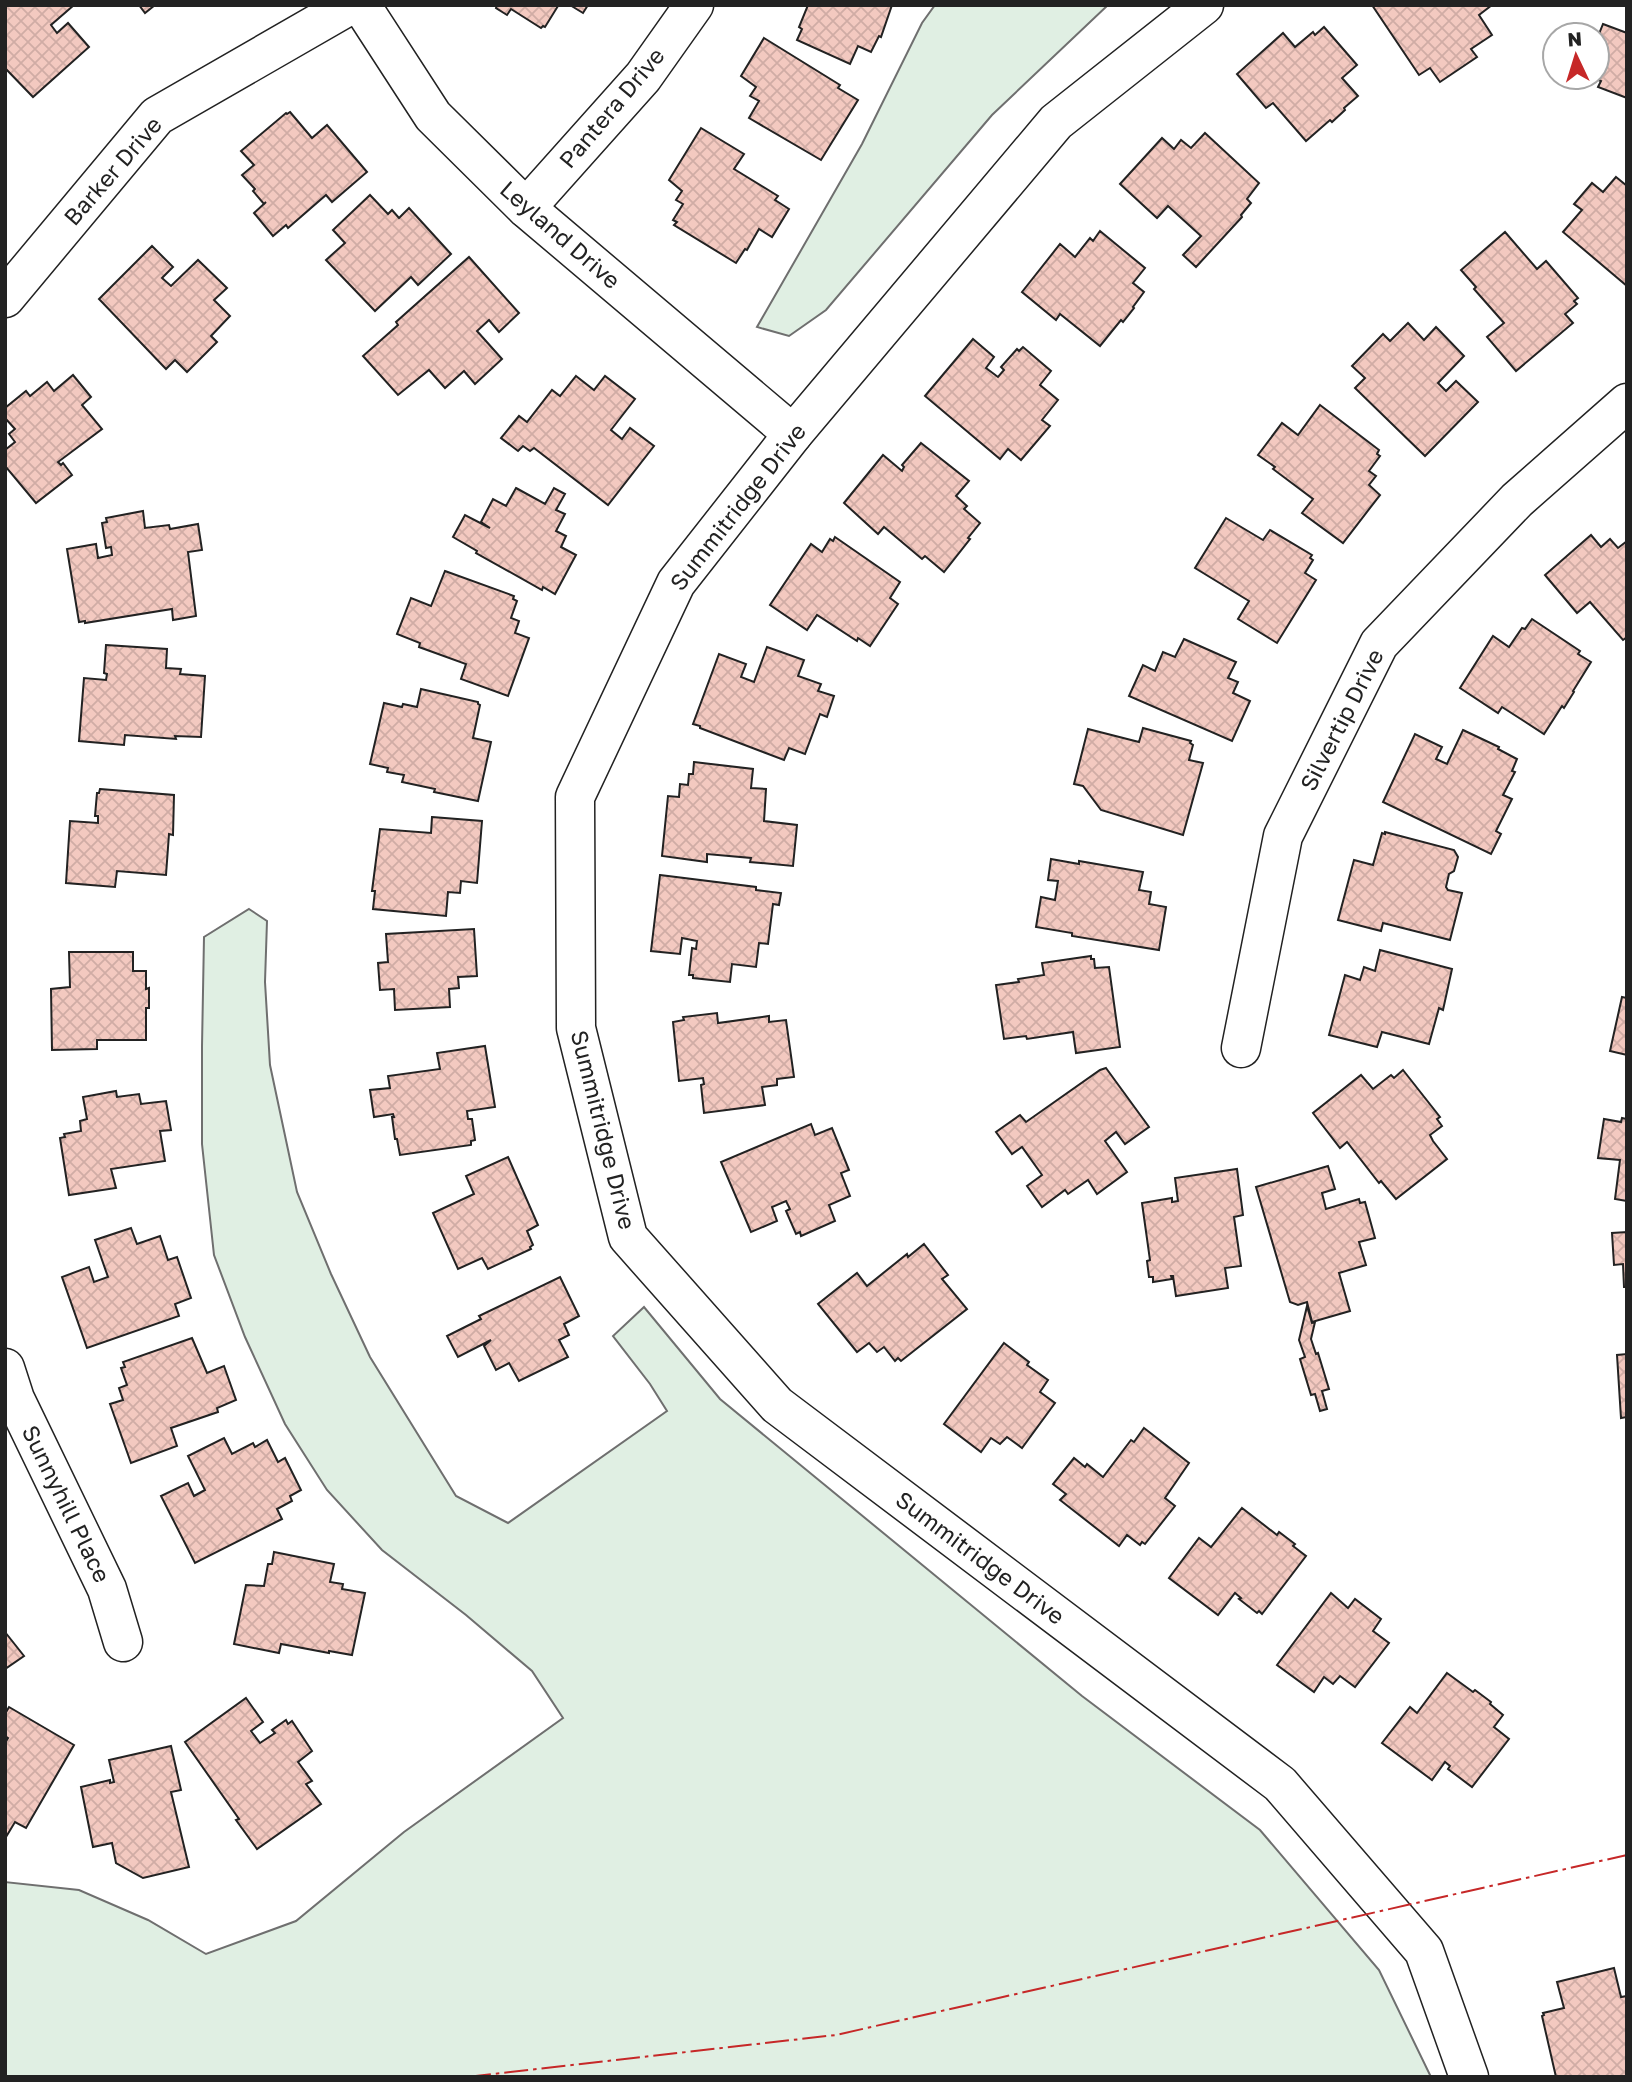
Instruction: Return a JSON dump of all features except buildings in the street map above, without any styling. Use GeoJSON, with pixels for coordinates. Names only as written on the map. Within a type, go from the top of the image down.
{"type":"FeatureCollection","features":[{"type":"Feature","properties":{"kind":"street","name":"Barker Drive"},"geometry":{"type":"LineString","coordinates":[[5,298],[157,116],[350,5]]}},
{"type":"Feature","properties":{"kind":"street","name":"Leyland Drive"},"geometry":{"type":"LineString","coordinates":[[361,5],[433,116],[526,208],[793,434]]}},
{"type":"Feature","properties":{"kind":"street","name":"Pantera Drive"},"geometry":{"type":"LineString","coordinates":[[526,208],[643,77],[694,5]]}},
{"type":"Feature","properties":{"kind":"street","name":"Summitridge Drive"},"geometry":{"type":"LineString","coordinates":[[1204,5],[1056,122],[793,434],[676,583],[575,797],[576,1028],[628,1237],[776,1405],[1280,1784],[1424,1951],[1469,2077]]}},
{"type":"Feature","properties":{"kind":"street","name":"Silvertip Drive"},"geometry":{"type":"LineString","coordinates":[[1241,1048],[1283,836],[1379,643],[1517,500],[1627,403]]}},
{"type":"Feature","properties":{"kind":"street","name":"Sunnyhill Place"},"geometry":{"type":"LineString","coordinates":[[9,1389],[107,1589],[123,1642]]}},
{"type":"Feature","properties":{"kind":"green space"},"geometry":{"type":"Polygon","coordinates":[[[935,5],[1108,5],[992,115],[826,310],[789,336],[757,327],[862,144],[922,23],[935,5]]]}},
{"type":"Feature","properties":{"kind":"green space"},"geometry":{"type":"Polygon","coordinates":[[[249,909],[267,921],[265,982],[270,1065],[297,1192],[370,1357],[456,1496],[508,1523],[667,1411],[613,1336],[644,1307],[720,1399],[1082,1696],[1260,1830],[1379,1970],[1431,2077],[5,2077],[5,1882],[79,1890],[148,1920],[206,1954],[296,1921],[404,1832],[563,1718],[532,1671],[466,1615],[382,1550],[327,1490],[285,1424],[245,1337],[214,1255],[202,1144],[202,1046],[204,937],[249,909]]]}},
{"type":"Feature","properties":{"kind":"power"},"geometry":{"type":"LineString","coordinates":[[467,2077],[836,2035],[1627,1855]]}}]}
